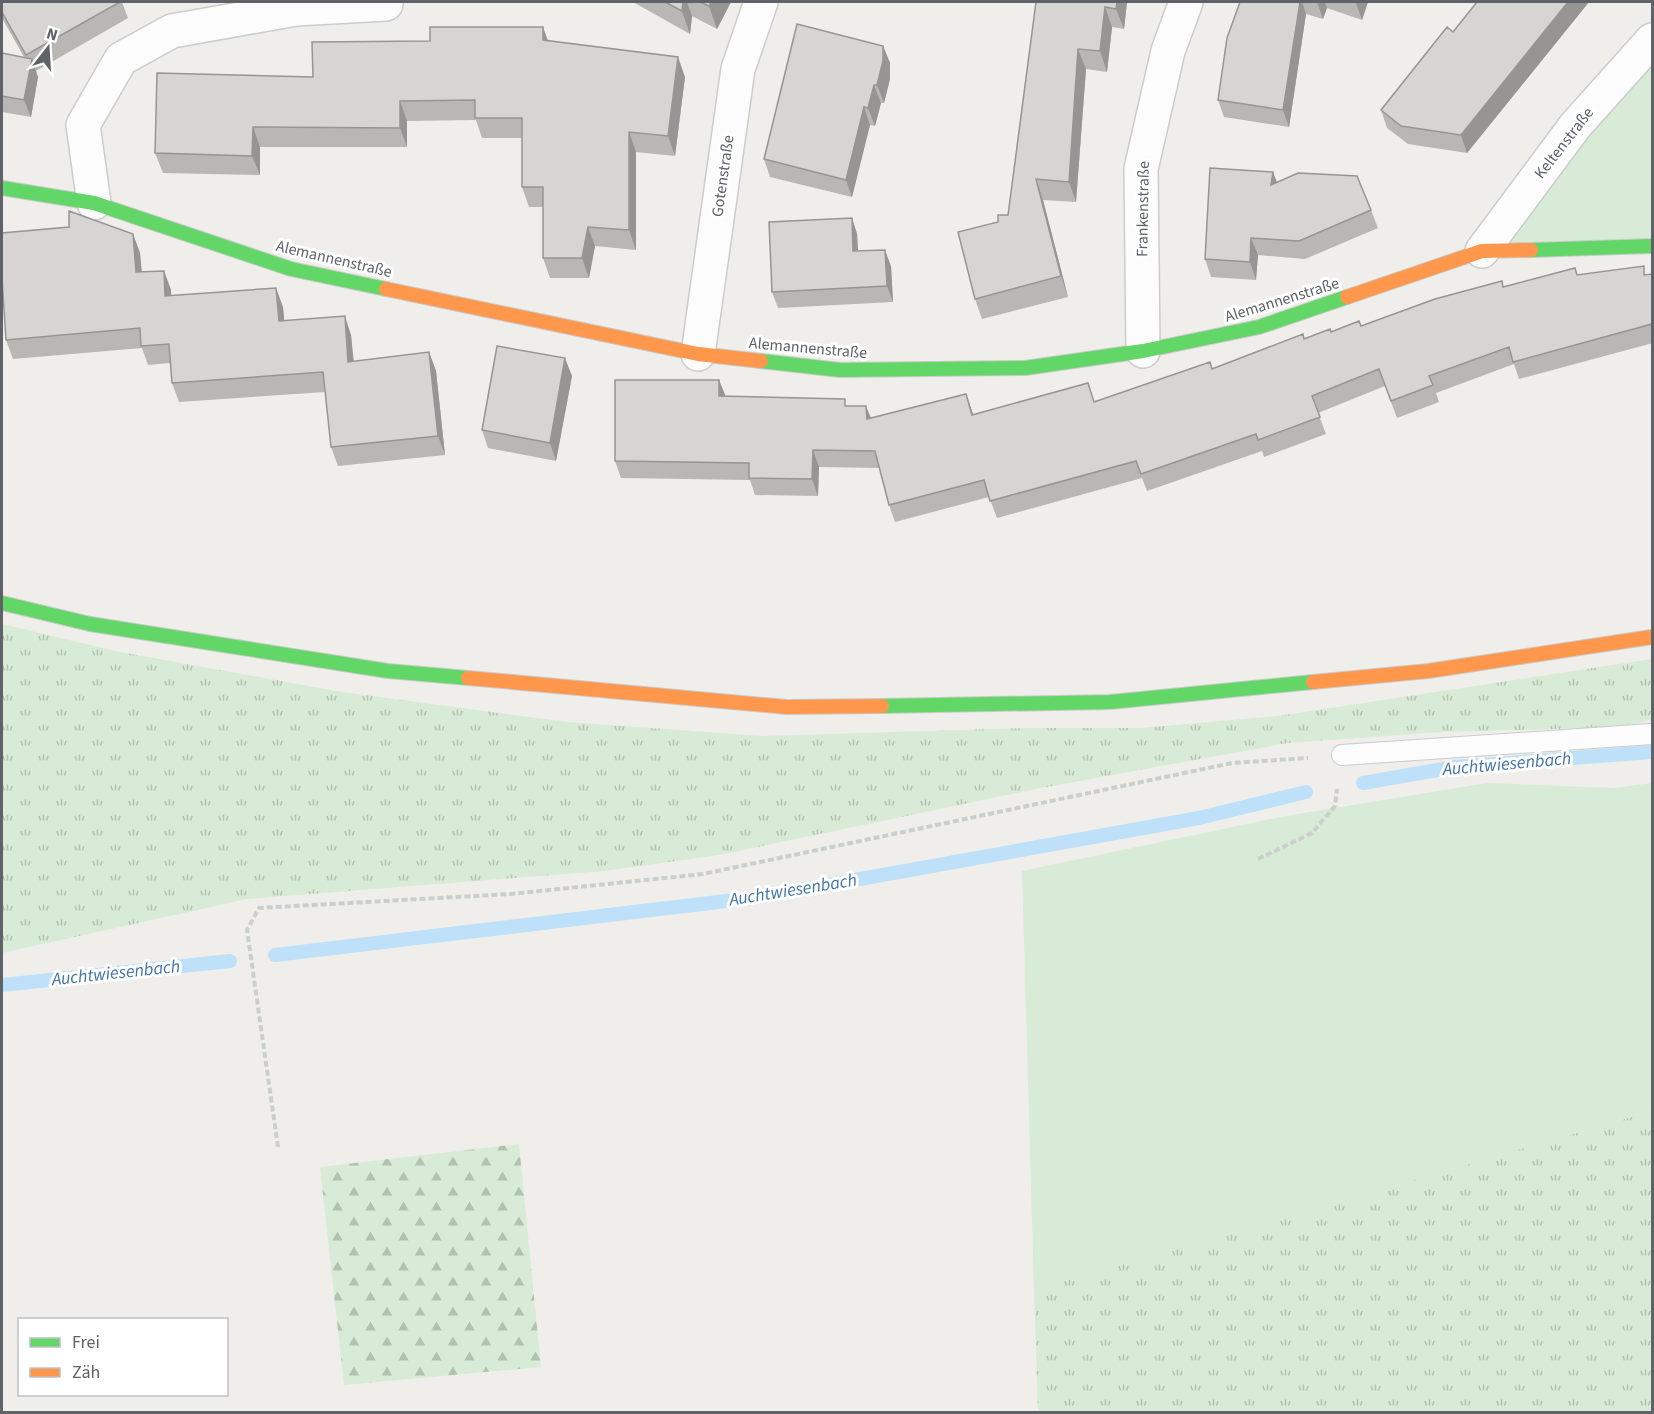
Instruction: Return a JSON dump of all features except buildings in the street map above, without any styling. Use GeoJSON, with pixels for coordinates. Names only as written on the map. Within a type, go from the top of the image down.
{"type":"FeatureCollection","features":[{"type":"Feature","properties":{"kind":"street","name":"Gotenstraße"},"geometry":{"type":"LineString","coordinates":[[698,354],[738,69],[760,2]]}},
{"type":"Feature","properties":{"kind":"street","name":"Frankenstraße"},"geometry":{"type":"LineString","coordinates":[[1143,351],[1141,170],[1168,51],[1186,2]]}},
{"type":"Feature","properties":{"kind":"street"},"geometry":{"type":"LineString","coordinates":[[94,203],[83,125],[121,59],[172,31],[296,9],[386,4]]}},
{"type":"Feature","properties":{"kind":"street","name":"Keltenstraße"},"geometry":{"type":"LineString","coordinates":[[1482,251],[1575,126],[1653,40]]}},
{"type":"Feature","properties":{"kind":"street","name":"Alemannenstraße"},"geometry":{"type":"LineString","coordinates":[[2,188],[94,203],[291,269],[698,354],[840,370],[1025,368],[1143,351],[1259,327],[1482,251],[1653,246]]}},
{"type":"Feature","properties":{"kind":"street"},"geometry":{"type":"LineString","coordinates":[[2,603],[90,624],[388,671],[787,707],[1110,702],[1428,671],[1653,637]]}},
{"type":"Feature","properties":{"kind":"lane"},"geometry":{"type":"LineString","coordinates":[[1342,756],[1653,734]]}},
{"type":"Feature","properties":{"kind":"path"},"geometry":{"type":"LineString","coordinates":[[278,1147],[247,930],[259,908],[511,894],[703,874],[1232,763],[1342,756],[1335,806],[1312,833],[1258,859]]}},
{"type":"Feature","properties":{"kind":"green space"},"geometry":{"type":"Polygon","coordinates":[[[1652,40],[1652,246],[1482,251],[1652,40]]]}},
{"type":"Feature","properties":{"kind":"green space"},"geometry":{"type":"Polygon","coordinates":[[[2,624],[115,651],[342,692],[567,722],[762,736],[1026,728],[1142,728],[1278,716],[1652,659],[1652,719],[1626,727],[1441,732],[1288,743],[1041,788],[719,855],[604,871],[247,899],[2,953],[2,624]]]}},
{"type":"Feature","properties":{"kind":"green space"},"geometry":{"type":"Polygon","coordinates":[[[1488,783],[1615,788],[1652,783],[1652,1111],[1034,1290],[1022,871],[1285,816],[1488,783]]]}},
{"type":"Feature","properties":{"kind":"green space"},"geometry":{"type":"Polygon","coordinates":[[[1652,1111],[1652,1412],[1038,1412],[1034,1290],[1652,1111]]]}},
{"type":"Feature","properties":{"kind":"green space"},"geometry":{"type":"Polygon","coordinates":[[[519,1144],[541,1367],[344,1385],[320,1167],[519,1144]]]}},
{"type":"Feature","properties":{"kind":"waterway","name":"Auchtwiesenbach"},"geometry":{"type":"LineString","coordinates":[[1363,783],[1454,767],[1652,752]]}},
{"type":"Feature","properties":{"kind":"waterway","name":"Auchtwiesenbach"},"geometry":{"type":"LineString","coordinates":[[275,955],[760,897],[1199,818],[1306,792]]}},
{"type":"Feature","properties":{"kind":"waterway","name":"Auchtwiesenbach"},"geometry":{"type":"LineString","coordinates":[[2,985],[230,961]]}},
{"type":"Feature","properties":{"kind":"traffic: fast"},"geometry":{"type":"LineString","coordinates":[[2,188],[94,203],[291,269],[386,289]]}},
{"type":"Feature","properties":{"kind":"traffic: fast"},"geometry":{"type":"LineString","coordinates":[[1531,250],[1652,246]]}},
{"type":"Feature","properties":{"kind":"traffic: fast"},"geometry":{"type":"LineString","coordinates":[[761,361],[840,370],[1025,368],[1143,351],[1259,327],[1347,297]]}},
{"type":"Feature","properties":{"kind":"traffic: fast"},"geometry":{"type":"LineString","coordinates":[[2,603],[90,624],[388,671],[468,678]]}},
{"type":"Feature","properties":{"kind":"traffic: fast"},"geometry":{"type":"LineString","coordinates":[[882,706],[1110,702],[1313,682]]}},
{"type":"Feature","properties":{"kind":"traffic: slow"},"geometry":{"type":"LineString","coordinates":[[1347,297],[1482,251],[1531,250]]}},
{"type":"Feature","properties":{"kind":"traffic: slow"},"geometry":{"type":"LineString","coordinates":[[386,289],[698,354],[761,361]]}},
{"type":"Feature","properties":{"kind":"traffic: slow"},"geometry":{"type":"LineString","coordinates":[[1313,682],[1428,671],[1652,637]]}},
{"type":"Feature","properties":{"kind":"traffic: slow"},"geometry":{"type":"LineString","coordinates":[[468,678],[787,707],[882,706]]}}]}
